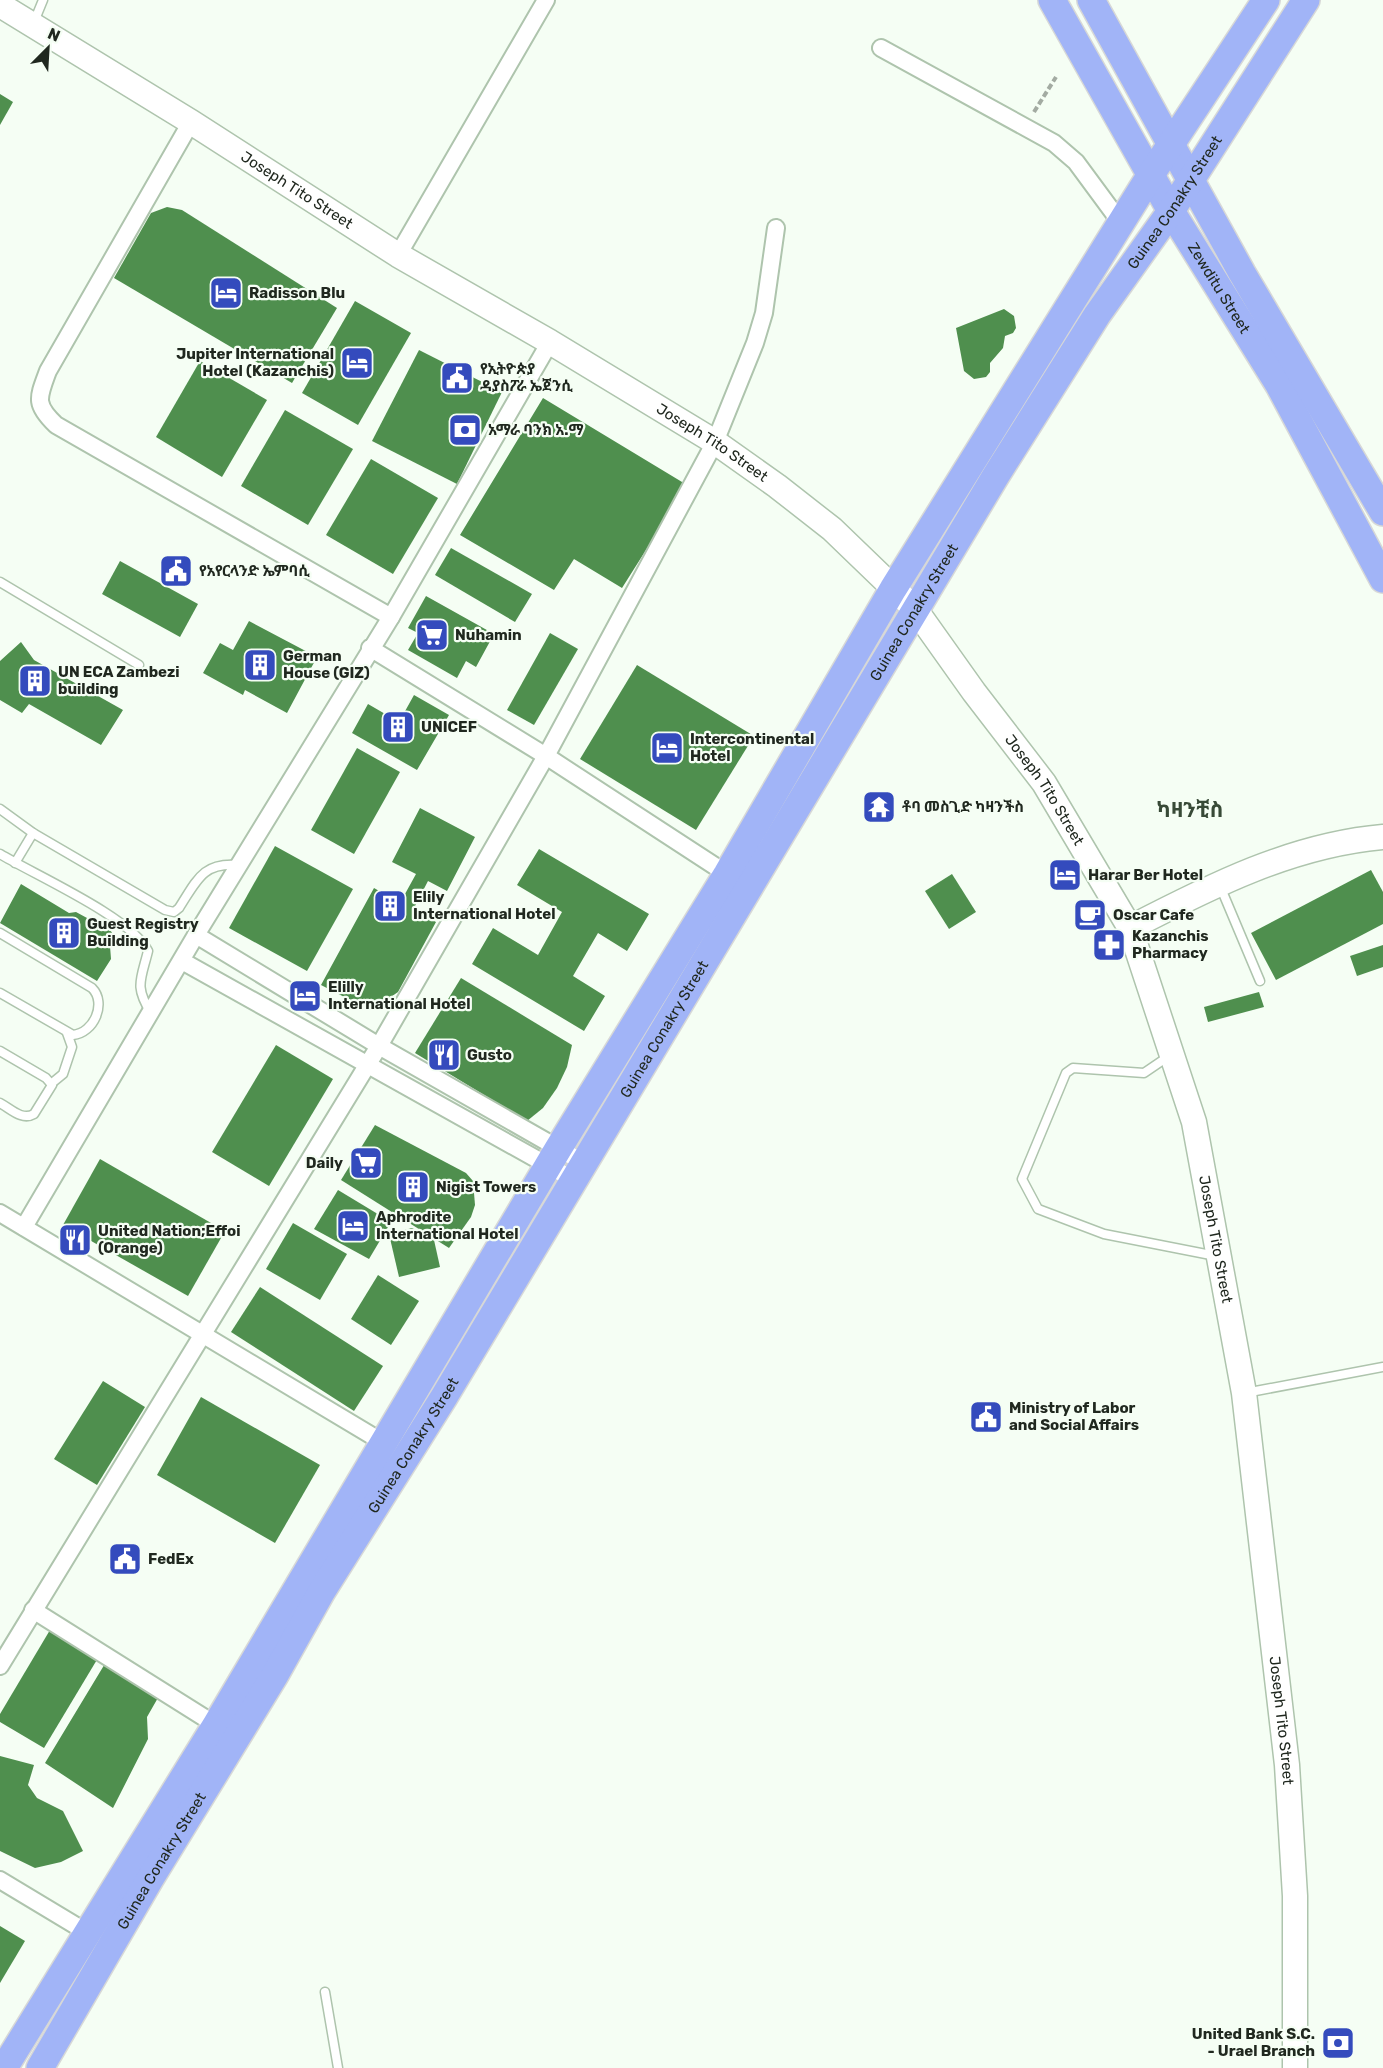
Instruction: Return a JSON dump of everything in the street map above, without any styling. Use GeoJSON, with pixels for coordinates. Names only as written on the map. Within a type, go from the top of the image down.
{"type":"FeatureCollection","features":[{"type":"Feature","properties":{"kind":"main road","name":"Zewditu Street"},"geometry":{"type":"LineString","coordinates":[[1052,0],[1150,176],[1279,385],[1383,579]]}},
{"type":"Feature","properties":{"kind":"main road","name":"Zewditu Street"},"geometry":{"type":"LineString","coordinates":[[1091,0],[1191,181],[1383,512]]}},
{"type":"Feature","properties":{"kind":"main road","name":"Guinea Conakry Street"},"geometry":{"type":"LineString","coordinates":[[40,2068],[139,1871],[216,1725],[554,1156],[727,874],[893,589],[1150,176],[1266,0]]}},
{"type":"Feature","properties":{"kind":"main road","name":"Guinea Conakry Street"},"geometry":{"type":"LineString","coordinates":[[4,2068],[88,1933],[139,1871],[275,1675],[322,1591],[444,1397],[699,974],[915,609],[1097,315],[1191,181],[1306,0]]}},
{"type":"Feature","properties":{"kind":"main road","name":"Joseph Tito Street"},"geometry":{"type":"LineString","coordinates":[[0,5],[191,122],[398,255],[550,342],[714,442],[832,529],[915,609],[974,692],[1044,783],[1130,928],[1194,1122],[1244,1393],[1287,1765],[1295,1896],[1295,2068]]}},
{"type":"Feature","properties":{"kind":"main road"},"geometry":{"type":"LineString","coordinates":[[1130,928],[1218,883],[1305,850],[1383,837]]}},
{"type":"Feature","properties":{"kind":"main road"},"geometry":{"type":"LineString","coordinates":[[675,961],[699,974]]}},
{"type":"Feature","properties":{"kind":"street"},"geometry":{"type":"LineString","coordinates":[[398,255],[546,0]]}},
{"type":"Feature","properties":{"kind":"street"},"geometry":{"type":"LineString","coordinates":[[881,48],[1054,143],[1076,162],[1121,223]]}},
{"type":"Feature","properties":{"kind":"street"},"geometry":{"type":"LineString","coordinates":[[191,122],[48,371],[38,396],[42,411],[56,425],[391,617]]}},
{"type":"Feature","properties":{"kind":"street"},"geometry":{"type":"LineString","coordinates":[[0,1665],[379,1046],[546,756],[714,442],[755,343],[764,313],[776,228]]}},
{"type":"Feature","properties":{"kind":"street"},"geometry":{"type":"LineString","coordinates":[[24,1227],[196,935],[391,617],[550,342]]}},
{"type":"Feature","properties":{"kind":"street"},"geometry":{"type":"LineString","coordinates":[[370,648],[546,756],[727,874]]}},
{"type":"Feature","properties":{"kind":"street"},"geometry":{"type":"LineString","coordinates":[[196,935],[579,1171]]}},
{"type":"Feature","properties":{"kind":"street"},"geometry":{"type":"LineString","coordinates":[[182,961],[366,1066],[554,1156]]}},
{"type":"Feature","properties":{"kind":"street"},"geometry":{"type":"LineString","coordinates":[[0,1213],[384,1443]]}},
{"type":"Feature","properties":{"kind":"street"},"geometry":{"type":"LineString","coordinates":[[421,1382],[444,1397]]}},
{"type":"Feature","properties":{"kind":"street"},"geometry":{"type":"LineString","coordinates":[[33,1610],[216,1725]]}},
{"type":"Feature","properties":{"kind":"street"},"geometry":{"type":"LineString","coordinates":[[0,1880],[88,1933]]}},
{"type":"Feature","properties":{"kind":"lane"},"geometry":{"type":"LineString","coordinates":[[33,24],[43,0]]}},
{"type":"Feature","properties":{"kind":"lane"},"geometry":{"type":"LineString","coordinates":[[0,582],[140,665]]}},
{"type":"Feature","properties":{"kind":"lane"},"geometry":{"type":"LineString","coordinates":[[0,809],[33,834],[165,910],[174,912],[210,867],[220,864],[239,866]]}},
{"type":"Feature","properties":{"kind":"lane"},"geometry":{"type":"LineString","coordinates":[[15,863],[33,834]]}},
{"type":"Feature","properties":{"kind":"lane"},"geometry":{"type":"LineString","coordinates":[[0,854],[99,909],[143,941],[148,951],[139,988],[140,996],[151,1013]]}},
{"type":"Feature","properties":{"kind":"lane"},"geometry":{"type":"LineString","coordinates":[[1218,883],[1260,981]]}},
{"type":"Feature","properties":{"kind":"lane"},"geometry":{"type":"LineString","coordinates":[[0,933],[97,993],[98,1005],[94,1021],[80,1034],[67,1033],[0,993]]}},
{"type":"Feature","properties":{"kind":"lane"},"geometry":{"type":"LineString","coordinates":[[0,1103],[21,1116],[30,1117],[34,1114],[52,1083],[63,1074],[72,1047],[67,1033]]}},
{"type":"Feature","properties":{"kind":"lane"},"geometry":{"type":"LineString","coordinates":[[0,1051],[52,1083]]}},
{"type":"Feature","properties":{"kind":"lane"},"geometry":{"type":"LineString","coordinates":[[1172,1054],[1144,1073],[1073,1068],[1066,1073],[1022,1179],[1038,1209],[1104,1234],[1219,1257]]}},
{"type":"Feature","properties":{"kind":"lane"},"geometry":{"type":"LineString","coordinates":[[1244,1393],[1383,1367]]}},
{"type":"Feature","properties":{"kind":"lane"},"geometry":{"type":"LineString","coordinates":[[325,1992],[338,2068]]}},
{"type":"Feature","properties":{"kind":"path"},"geometry":{"type":"LineString","coordinates":[[1026,126],[1056,77]]}},
{"type":"Feature","properties":{"kind":"building"},"geometry":{"type":"Polygon","coordinates":[[[0,94],[13,102],[0,125],[0,94]]]}},
{"type":"Feature","properties":{"kind":"building","name":"Radisson Blu"},"geometry":{"type":"Polygon","coordinates":[[[167,207],[182,210],[337,308],[292,383],[114,278],[151,213],[167,207]]]}},
{"type":"Feature","properties":{"kind":"building","name":"Jupiter International Hotel (Kazanchis)"},"geometry":{"type":"Polygon","coordinates":[[[355,301],[411,333],[358,425],[302,393],[355,301]]]}},
{"type":"Feature","properties":{"kind":"building"},"geometry":{"type":"Polygon","coordinates":[[[1004,309],[1014,316],[1016,328],[1013,333],[1005,336],[1003,348],[990,363],[990,372],[986,377],[974,379],[964,371],[956,328],[1004,309]]]}},
{"type":"Feature","properties":{"kind":"building"},"geometry":{"type":"Polygon","coordinates":[[[419,350],[502,392],[457,484],[372,441],[419,350]]]}},
{"type":"Feature","properties":{"kind":"building"},"geometry":{"type":"Polygon","coordinates":[[[200,361],[267,400],[222,477],[156,437],[200,361]]]}},
{"type":"Feature","properties":{"kind":"building"},"geometry":{"type":"Polygon","coordinates":[[[543,398],[687,485],[622,588],[574,559],[554,590],[460,535],[543,398]]]}},
{"type":"Feature","properties":{"kind":"building"},"geometry":{"type":"Polygon","coordinates":[[[285,410],[353,449],[308,525],[241,486],[285,410]]]}},
{"type":"Feature","properties":{"kind":"building"},"geometry":{"type":"Polygon","coordinates":[[[371,459],[438,498],[393,574],[326,535],[371,459]]]}},
{"type":"Feature","properties":{"kind":"building"},"geometry":{"type":"Polygon","coordinates":[[[451,548],[532,594],[515,622],[435,575],[451,548]]]}},
{"type":"Feature","properties":{"kind":"building"},"geometry":{"type":"Polygon","coordinates":[[[120,561],[198,604],[180,637],[102,594],[120,561]]]}},
{"type":"Feature","properties":{"kind":"building"},"geometry":{"type":"Polygon","coordinates":[[[426,596],[494,634],[476,667],[466,661],[457,678],[408,650],[418,633],[408,628],[426,596]]]}},
{"type":"Feature","properties":{"kind":"building","name":"German House (GIZ)"},"geometry":{"type":"Polygon","coordinates":[[[249,621],[317,657],[287,713],[245,690],[243,695],[203,673],[220,643],[233,650],[249,621]]]}},
{"type":"Feature","properties":{"kind":"building"},"geometry":{"type":"Polygon","coordinates":[[[550,633],[578,649],[534,725],[507,710],[550,633]]]}},
{"type":"Feature","properties":{"kind":"building","name":"UN ECA Zambezi building"},"geometry":{"type":"Polygon","coordinates":[[[21,642],[34,660],[123,710],[101,745],[29,704],[22,713],[0,700],[0,661],[21,642]]]}},
{"type":"Feature","properties":{"kind":"building","name":"Intercontinental Hotel"},"geometry":{"type":"Polygon","coordinates":[[[637,665],[754,736],[696,830],[580,759],[637,665]]]}},
{"type":"Feature","properties":{"kind":"building","name":"UNICEF"},"geometry":{"type":"Polygon","coordinates":[[[414,695],[449,715],[417,770],[352,733],[368,704],[399,722],[414,695]]]}},
{"type":"Feature","properties":{"kind":"building"},"geometry":{"type":"Polygon","coordinates":[[[357,748],[400,772],[354,854],[311,830],[357,748]]]}},
{"type":"Feature","properties":{"kind":"building","name":"Elily International Hotel"},"geometry":{"type":"Polygon","coordinates":[[[420,808],[475,837],[447,891],[428,881],[413,910],[436,922],[398,992],[385,1001],[370,1004],[354,1002],[321,985],[374,888],[400,903],[416,874],[392,862],[420,808]]]}},
{"type":"Feature","properties":{"kind":"building"},"geometry":{"type":"Polygon","coordinates":[[[275,846],[353,889],[307,971],[229,928],[275,846]]]}},
{"type":"Feature","properties":{"kind":"building"},"geometry":{"type":"Polygon","coordinates":[[[539,849],[649,914],[627,951],[598,933],[573,976],[605,996],[584,1031],[472,964],[493,928],[538,955],[562,912],[517,885],[539,849]]]}},
{"type":"Feature","properties":{"kind":"building"},"geometry":{"type":"Polygon","coordinates":[[[1371,870],[1383,892],[1383,924],[1276,980],[1251,933],[1371,870]]]}},
{"type":"Feature","properties":{"kind":"building"},"geometry":{"type":"Polygon","coordinates":[[[952,874],[976,912],[949,929],[925,891],[952,874]]]}},
{"type":"Feature","properties":{"kind":"building","name":"Guest Registry Building"},"geometry":{"type":"Polygon","coordinates":[[[21,884],[69,913],[76,912],[111,931],[114,938],[110,946],[111,959],[97,981],[0,923],[21,884]]]}},
{"type":"Feature","properties":{"kind":"building"},"geometry":{"type":"Polygon","coordinates":[[[1383,945],[1383,967],[1357,976],[1350,956],[1383,945]]]}},
{"type":"Feature","properties":{"kind":"building"},"geometry":{"type":"Polygon","coordinates":[[[461,978],[572,1045],[567,1067],[557,1088],[543,1108],[527,1121],[415,1053],[461,978]]]}},
{"type":"Feature","properties":{"kind":"building"},"geometry":{"type":"Polygon","coordinates":[[[1259,992],[1264,1007],[1208,1022],[1204,1007],[1259,992]]]}},
{"type":"Feature","properties":{"kind":"building"},"geometry":{"type":"Polygon","coordinates":[[[276,1045],[333,1079],[269,1186],[212,1152],[276,1045]]]}},
{"type":"Feature","properties":{"kind":"building","name":"Nigist Towers"},"geometry":{"type":"Polygon","coordinates":[[[375,1125],[466,1173],[473,1181],[475,1205],[471,1217],[449,1248],[341,1180],[375,1125]]]}},
{"type":"Feature","properties":{"kind":"building"},"geometry":{"type":"Polygon","coordinates":[[[100,1159],[225,1231],[188,1296],[63,1225],[100,1159]]]}},
{"type":"Feature","properties":{"kind":"building","name":"Aphrodite International Hotel"},"geometry":{"type":"Polygon","coordinates":[[[338,1190],[391,1222],[369,1259],[314,1229],[338,1190]]]}},
{"type":"Feature","properties":{"kind":"building"},"geometry":{"type":"Polygon","coordinates":[[[293,1223],[347,1254],[320,1300],[266,1269],[293,1223]]]}},
{"type":"Feature","properties":{"kind":"building"},"geometry":{"type":"Polygon","coordinates":[[[412,1228],[434,1240],[440,1267],[399,1277],[389,1234],[412,1228]]]}},
{"type":"Feature","properties":{"kind":"building"},"geometry":{"type":"Polygon","coordinates":[[[378,1275],[419,1301],[391,1345],[351,1319],[378,1275]]]}},
{"type":"Feature","properties":{"kind":"building"},"geometry":{"type":"Polygon","coordinates":[[[260,1287],[383,1366],[354,1411],[231,1332],[260,1287]]]}},
{"type":"Feature","properties":{"kind":"building"},"geometry":{"type":"Polygon","coordinates":[[[103,1381],[145,1407],[97,1485],[54,1459],[103,1381]]]}},
{"type":"Feature","properties":{"kind":"building"},"geometry":{"type":"Polygon","coordinates":[[[201,1397],[320,1465],[275,1543],[157,1475],[201,1397]]]}},
{"type":"Feature","properties":{"kind":"building"},"geometry":{"type":"Polygon","coordinates":[[[50,1630],[98,1658],[44,1748],[0,1722],[0,1714],[50,1630]]]}},
{"type":"Feature","properties":{"kind":"building"},"geometry":{"type":"Polygon","coordinates":[[[106,1662],[159,1696],[147,1717],[148,1739],[113,1808],[45,1763],[106,1662]]]}},
{"type":"Feature","properties":{"kind":"building"},"geometry":{"type":"Polygon","coordinates":[[[0,1756],[34,1765],[28,1785],[37,1798],[63,1811],[83,1851],[61,1862],[35,1868],[0,1851],[0,1756]]]}},
{"type":"Feature","properties":{"kind":"building"},"geometry":{"type":"Polygon","coordinates":[[[0,1926],[25,1941],[0,1983],[0,1926]]]}},
{"type":"Feature","properties":{"kind":"place","name":"Radisson Blu"},"geometry":{"type":"Point","coordinates":[226,293]}},
{"type":"Feature","properties":{"kind":"place","name":"Jupiter International Hotel (Kazanchis)"},"geometry":{"type":"Point","coordinates":[357,363]}},
{"type":"Feature","properties":{"kind":"place","name":"የኢትዮጵያ ዳያስፖራ ኤጀንሲ"},"geometry":{"type":"Point","coordinates":[457,378]}},
{"type":"Feature","properties":{"kind":"place","name":"አማራ ባንክ አ.ማ"},"geometry":{"type":"Point","coordinates":[465,430]}},
{"type":"Feature","properties":{"kind":"place","name":"የአየርላንድ ኤምባሲ"},"geometry":{"type":"Point","coordinates":[176,571]}},
{"type":"Feature","properties":{"kind":"place","name":"Nuhamin"},"geometry":{"type":"Point","coordinates":[432,635]}},
{"type":"Feature","properties":{"kind":"place","name":"German House (GIZ)"},"geometry":{"type":"Point","coordinates":[260,665]}},
{"type":"Feature","properties":{"kind":"place","name":"UN ECA Zambezi building"},"geometry":{"type":"Point","coordinates":[35,681]}},
{"type":"Feature","properties":{"kind":"place","name":"UNICEF"},"geometry":{"type":"Point","coordinates":[398,727]}},
{"type":"Feature","properties":{"kind":"place","name":"Intercontinental Hotel"},"geometry":{"type":"Point","coordinates":[667,748]}},
{"type":"Feature","properties":{"kind":"place","name":"ቶባ መስጊድ ካዛንችስ"},"geometry":{"type":"Point","coordinates":[879,807]}},
{"type":"Feature","properties":{"kind":"place","name":"Harar Ber Hotel"},"geometry":{"type":"Point","coordinates":[1065,875]}},
{"type":"Feature","properties":{"kind":"place","name":"Elily International Hotel"},"geometry":{"type":"Point","coordinates":[390,906]}},
{"type":"Feature","properties":{"kind":"place","name":"Oscar Cafe"},"geometry":{"type":"Point","coordinates":[1090,915]}},
{"type":"Feature","properties":{"kind":"place","name":"Guest Registry Building"},"geometry":{"type":"Point","coordinates":[64,933]}},
{"type":"Feature","properties":{"kind":"place","name":"Kazanchis Pharmacy"},"geometry":{"type":"Point","coordinates":[1109,945]}},
{"type":"Feature","properties":{"kind":"place","name":"Elilly International Hotel"},"geometry":{"type":"Point","coordinates":[305,996]}},
{"type":"Feature","properties":{"kind":"place","name":"Gusto"},"geometry":{"type":"Point","coordinates":[444,1055]}},
{"type":"Feature","properties":{"kind":"place","name":"Daily"},"geometry":{"type":"Point","coordinates":[366,1163]}},
{"type":"Feature","properties":{"kind":"place","name":"Nigist Towers"},"geometry":{"type":"Point","coordinates":[413,1187]}},
{"type":"Feature","properties":{"kind":"place","name":"Aphrodite International Hotel"},"geometry":{"type":"Point","coordinates":[353,1226]}},
{"type":"Feature","properties":{"kind":"place","name":"United Nation;Effoi (Orange)"},"geometry":{"type":"Point","coordinates":[75,1240]}},
{"type":"Feature","properties":{"kind":"place","name":"Ministry of Labor and Social Affairs"},"geometry":{"type":"Point","coordinates":[986,1417]}},
{"type":"Feature","properties":{"kind":"place","name":"FedEx"},"geometry":{"type":"Point","coordinates":[125,1559]}},
{"type":"Feature","properties":{"kind":"place","name":"United Bank S.C. - Urael Branch"},"geometry":{"type":"Point","coordinates":[1338,2043]}},
{"type":"Feature","properties":{"kind":"district","name":"ካዛንቺስ"},"geometry":{"type":"Point","coordinates":[1190,810]}}]}
